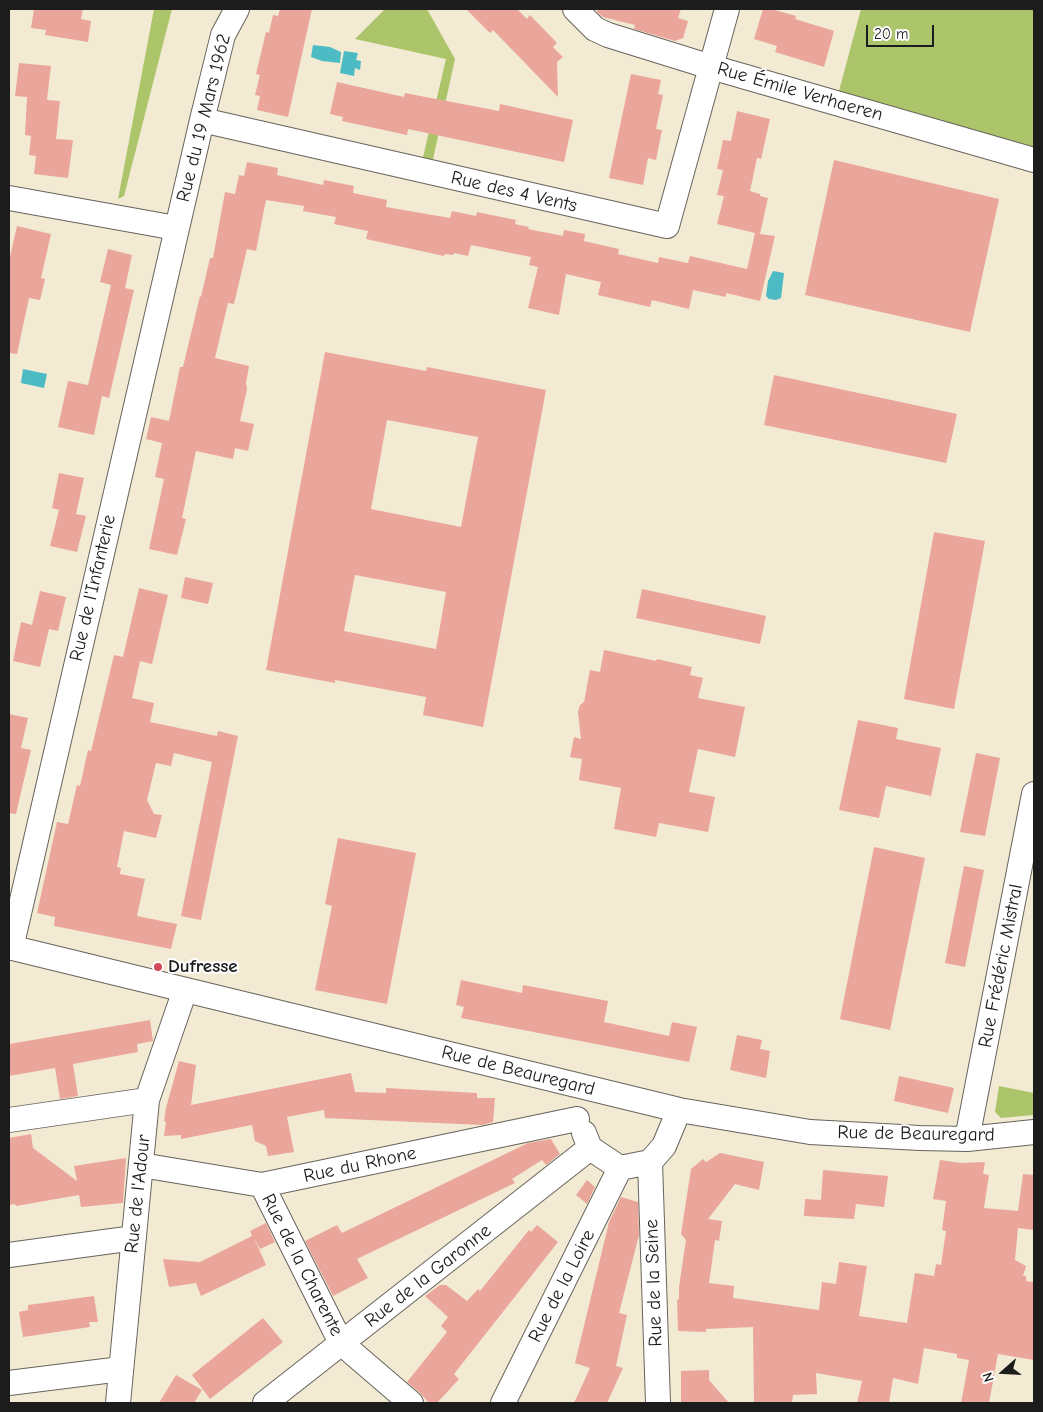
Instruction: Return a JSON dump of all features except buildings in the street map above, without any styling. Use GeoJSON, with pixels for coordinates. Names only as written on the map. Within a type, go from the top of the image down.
{"type":"FeatureCollection","features":[{"type":"Feature","properties":{"kind":"street","name":"Rue du 19 Mars 1962"},"geometry":{"type":"LineString","coordinates":[[176,228],[223,35],[237,9]]}},
{"type":"Feature","properties":{"kind":"street","name":"Rue Émile Verhaeren"},"geometry":{"type":"LineString","coordinates":[[575,9],[595,29],[608,35],[711,67],[1034,160]]}},
{"type":"Feature","properties":{"kind":"street"},"geometry":{"type":"LineString","coordinates":[[711,67],[728,9]]}},
{"type":"Feature","properties":{"kind":"street","name":"Rue des 4 Vents"},"geometry":{"type":"LineString","coordinates":[[202,120],[667,226],[711,67]]}},
{"type":"Feature","properties":{"kind":"street"},"geometry":{"type":"LineString","coordinates":[[9,198],[176,228]]}},
{"type":"Feature","properties":{"kind":"street","name":"Rue de l'Infanterie"},"geometry":{"type":"LineString","coordinates":[[10,948],[176,228]]}},
{"type":"Feature","properties":{"kind":"street","name":"Rue Frédéric Mistral"},"geometry":{"type":"LineString","coordinates":[[967,1138],[1034,794]]}},
{"type":"Feature","properties":{"kind":"street","name":"Rue de Beauregard"},"geometry":{"type":"LineString","coordinates":[[10,948],[680,1110],[810,1132],[920,1138],[967,1138],[1034,1132]]}},
{"type":"Feature","properties":{"kind":"street","name":"Rue de l'Adour"},"geometry":{"type":"LineString","coordinates":[[118,1403],[148,1100],[185,990]]}},
{"type":"Feature","properties":{"kind":"street"},"geometry":{"type":"LineString","coordinates":[[581,1087],[577,1120],[590,1148],[620,1168],[650,1162],[664,1146],[680,1110]]}},
{"type":"Feature","properties":{"kind":"street"},"geometry":{"type":"LineString","coordinates":[[9,1120],[148,1100]]}},
{"type":"Feature","properties":{"kind":"street","name":"Rue du Rhone"},"geometry":{"type":"LineString","coordinates":[[141,1164],[262,1185],[577,1120]]}},
{"type":"Feature","properties":{"kind":"street","name":"Rue de la Garonne"},"geometry":{"type":"LineString","coordinates":[[265,1403],[590,1148]]}},
{"type":"Feature","properties":{"kind":"street","name":"Rue de la Seine"},"geometry":{"type":"LineString","coordinates":[[650,1162],[658,1403]]}},
{"type":"Feature","properties":{"kind":"street","name":"Rue de la Loire"},"geometry":{"type":"LineString","coordinates":[[503,1403],[620,1168]]}},
{"type":"Feature","properties":{"kind":"street","name":"Rue de la Charente"},"geometry":{"type":"LineString","coordinates":[[262,1185],[341,1343],[411,1403]]}},
{"type":"Feature","properties":{"kind":"street"},"geometry":{"type":"LineString","coordinates":[[9,1255],[134,1238]]}},
{"type":"Feature","properties":{"kind":"street"},"geometry":{"type":"LineString","coordinates":[[9,1384],[121,1369]]}},
{"type":"Feature","properties":{"kind":"green space"},"geometry":{"type":"Polygon","coordinates":[[[154,9],[172,9],[124,196],[118,199],[154,9]]]}},
{"type":"Feature","properties":{"kind":"green space"},"geometry":{"type":"Polygon","coordinates":[[[385,9],[427,9],[455,59],[430,173],[420,170],[446,59],[355,39],[385,9]]]}},
{"type":"Feature","properties":{"kind":"green space"},"geometry":{"type":"Polygon","coordinates":[[[861,9],[1034,9],[1034,158],[836,102],[861,9]]]}},
{"type":"Feature","properties":{"kind":"green space"},"geometry":{"type":"Polygon","coordinates":[[[999,1086],[1034,1093],[1034,1115],[1001,1118],[995,1112],[999,1086]]]}},
{"type":"Feature","properties":{"kind":"water"},"geometry":{"type":"Polygon","coordinates":[[[313,45],[330,47],[341,52],[340,63],[322,61],[311,57],[313,45]]]}},
{"type":"Feature","properties":{"kind":"water"},"geometry":{"type":"Polygon","coordinates":[[[344,51],[358,53],[356,60],[361,61],[360,70],[355,68],[354,76],[340,73],[344,51]]]}},
{"type":"Feature","properties":{"kind":"water"},"geometry":{"type":"Polygon","coordinates":[[[773,271],[784,273],[781,298],[776,300],[769,299],[766,296],[768,281],[773,271]]]}},
{"type":"Feature","properties":{"kind":"water"},"geometry":{"type":"Polygon","coordinates":[[[23,369],[47,374],[44,388],[21,383],[23,369]]]}},
{"type":"Feature","properties":{"kind":"place","name":"Dufresse"},"geometry":{"type":"Point","coordinates":[158,967]}}]}
